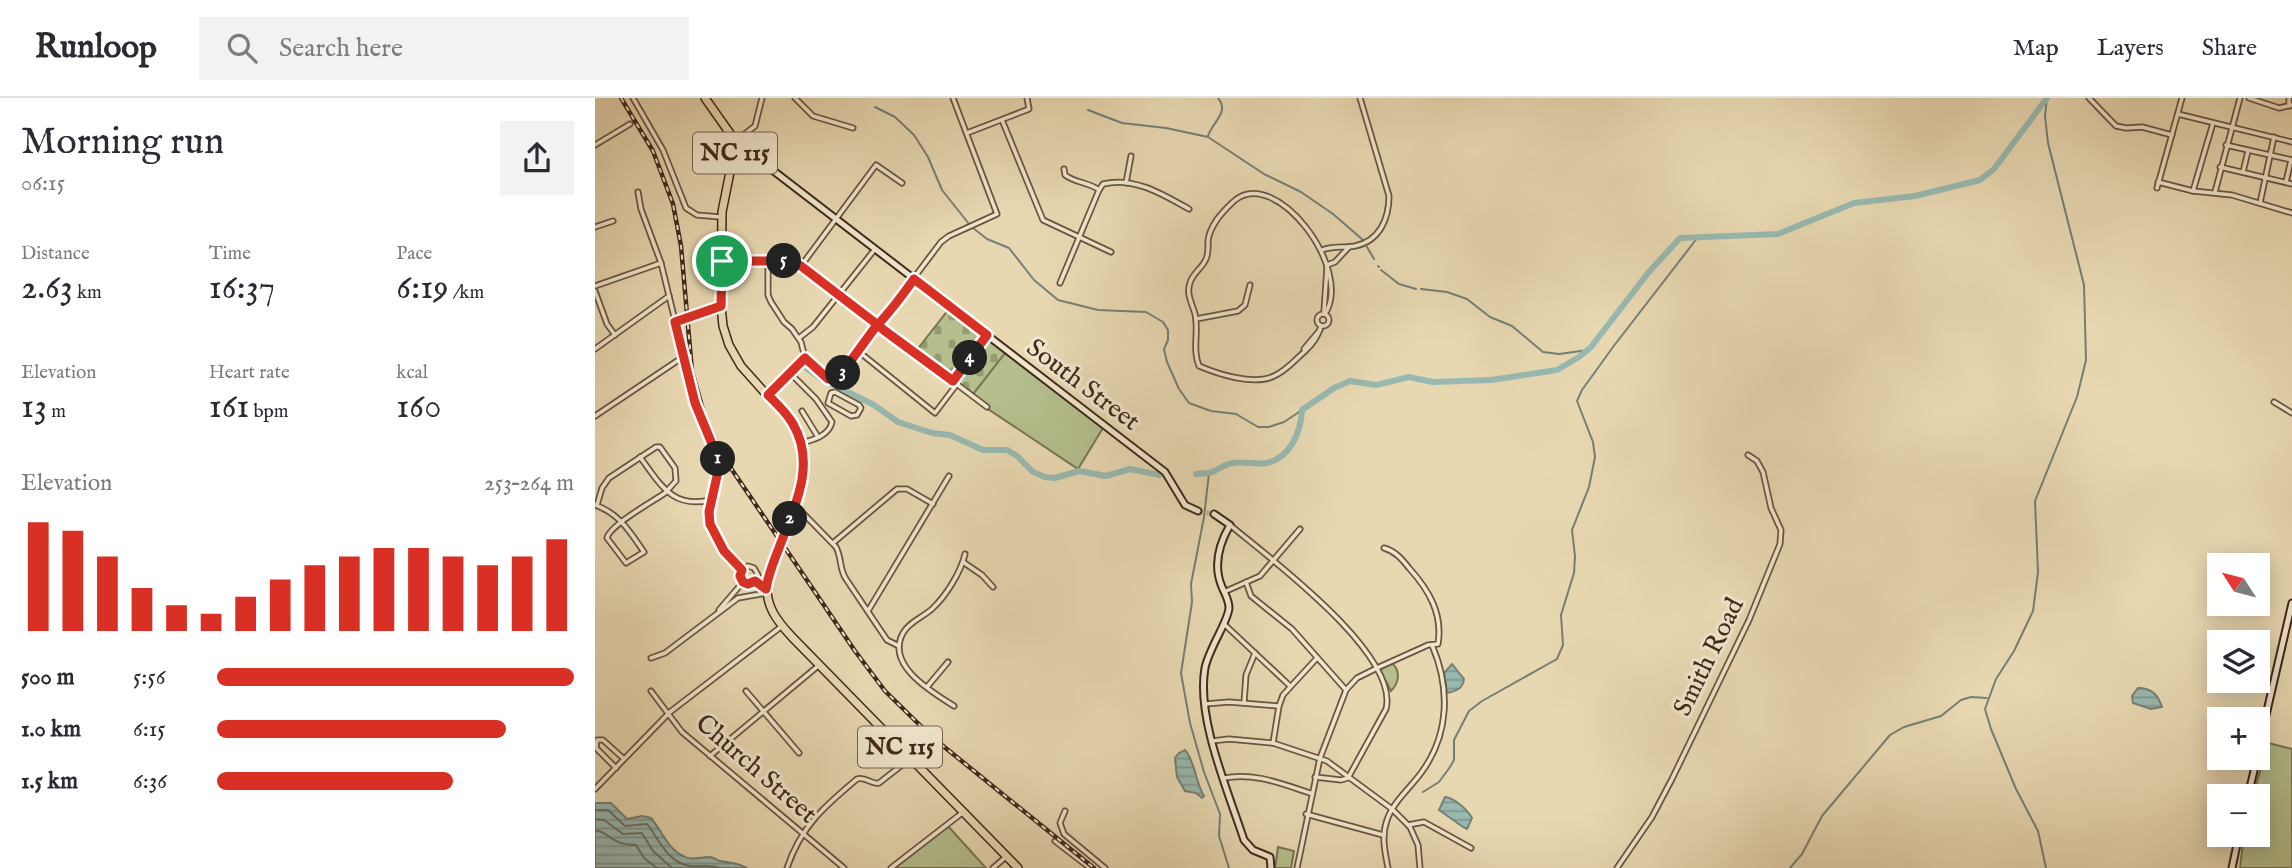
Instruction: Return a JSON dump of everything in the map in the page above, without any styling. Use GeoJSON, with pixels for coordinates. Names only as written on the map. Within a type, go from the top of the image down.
{"type":"FeatureCollection","features":[{"type":"Feature","properties":{"kind":"main road","name":"NC 115"},"geometry":{"type":"LineString","coordinates":[[705,98],[736,142],[722,217],[723,326],[731,349],[741,366],[790,419],[801,443],[804,474],[766,591],[772,613],[1018,868]]}},
{"type":"Feature","properties":{"kind":"street"},"geometry":{"type":"LineString","coordinates":[[633,98],[663,150],[686,208],[697,215],[722,217]]}},
{"type":"Feature","properties":{"kind":"street"},"geometry":{"type":"LineString","coordinates":[[736,142],[755,126],[762,98]]}},
{"type":"Feature","properties":{"kind":"street"},"geometry":{"type":"LineString","coordinates":[[795,98],[813,116],[853,128]]}},
{"type":"Feature","properties":{"kind":"street"},"geometry":{"type":"LineString","coordinates":[[768,261],[769,298],[798,338],[805,358],[823,376],[832,380],[844,372],[945,239],[997,214],[953,98]]}},
{"type":"Feature","properties":{"kind":"street"},"geometry":{"type":"LineString","coordinates":[[967,134],[1030,108],[1027,98]]}},
{"type":"Feature","properties":{"kind":"street"},"geometry":{"type":"LineString","coordinates":[[1322,250],[1364,243],[1379,231],[1387,218],[1389,204],[1383,174],[1360,98]]}},
{"type":"Feature","properties":{"kind":"street"},"geometry":{"type":"LineString","coordinates":[[2089,98],[2116,126],[2142,127],[2172,135]]}},
{"type":"Feature","properties":{"kind":"street"},"geometry":{"type":"LineString","coordinates":[[2157,188],[2182,98]]}},
{"type":"Feature","properties":{"kind":"street"},"geometry":{"type":"LineString","coordinates":[[2214,192],[2240,98]]}},
{"type":"Feature","properties":{"kind":"street"},"geometry":{"type":"LineString","coordinates":[[2249,98],[2279,108],[2291,106],[2289,98]]}},
{"type":"Feature","properties":{"kind":"street"},"geometry":{"type":"LineString","coordinates":[[2178,114],[2292,142]]}},
{"type":"Feature","properties":{"kind":"street"},"geometry":{"type":"LineString","coordinates":[[1002,120],[1043,220],[1111,252]]}},
{"type":"Feature","properties":{"kind":"street"},"geometry":{"type":"LineString","coordinates":[[2193,191],[2213,123]]}},
{"type":"Feature","properties":{"kind":"street"},"geometry":{"type":"LineString","coordinates":[[595,145],[630,124]]}},
{"type":"Feature","properties":{"kind":"street"},"geometry":{"type":"LineString","coordinates":[[2260,203],[2274,137]]}},
{"type":"Feature","properties":{"kind":"street","name":"South Street"},"geometry":{"type":"LineString","coordinates":[[736,142],[1165,472],[1185,505],[1198,512]]}},
{"type":"Feature","properties":{"kind":"street"},"geometry":{"type":"LineString","coordinates":[[2220,167],[2289,183],[2292,160],[2226,145]]}},
{"type":"Feature","properties":{"kind":"street"},"geometry":{"type":"LineString","coordinates":[[2243,173],[2248,150]]}},
{"type":"Feature","properties":{"kind":"street"},"geometry":{"type":"LineString","coordinates":[[1126,184],[1131,156]]}},
{"type":"Feature","properties":{"kind":"street"},"geometry":{"type":"LineString","coordinates":[[801,266],[876,165],[902,183]]}},
{"type":"Feature","properties":{"kind":"street"},"geometry":{"type":"LineString","coordinates":[[1064,169],[1065,175],[1071,179],[1099,190]]}},
{"type":"Feature","properties":{"kind":"street"},"geometry":{"type":"LineString","coordinates":[[2158,182],[2193,191],[2232,195],[2292,213]]}},
{"type":"Feature","properties":{"kind":"street"},"geometry":{"type":"LineString","coordinates":[[1060,283],[1099,190],[1106,183],[1151,188],[1189,209]]}},
{"type":"Feature","properties":{"kind":"street"},"geometry":{"type":"LineString","coordinates":[[638,192],[661,263],[698,412],[717,456],[719,467],[711,499],[710,524],[724,551],[742,570]]}},
{"type":"Feature","properties":{"kind":"street"},"geometry":{"type":"LineString","coordinates":[[1259,193],[1286,207],[1322,250],[1327,266],[1324,312],[1329,323],[1321,328],[1305,351],[1283,371],[1268,379],[1246,379],[1199,366],[1194,355],[1196,319],[1189,283],[1206,260],[1212,227],[1240,197],[1259,193]]}},
{"type":"Feature","properties":{"kind":"street"},"geometry":{"type":"LineString","coordinates":[[595,227],[614,221]]}},
{"type":"Feature","properties":{"kind":"street"},"geometry":{"type":"LineString","coordinates":[[1327,266],[1335,262],[1350,246]]}},
{"type":"Feature","properties":{"kind":"street"},"geometry":{"type":"LineString","coordinates":[[798,338],[813,327],[840,296],[875,249]]}},
{"type":"Feature","properties":{"kind":"street"},"geometry":{"type":"LineString","coordinates":[[722,261],[789,261],[801,266],[987,407]]}},
{"type":"Feature","properties":{"kind":"street"},"geometry":{"type":"LineString","coordinates":[[615,334],[607,324],[595,289],[661,263]]}},
{"type":"Feature","properties":{"kind":"street"},"geometry":{"type":"LineString","coordinates":[[1196,319],[1202,320],[1238,311],[1245,305],[1250,285]]}},
{"type":"Feature","properties":{"kind":"street"},"geometry":{"type":"LineString","coordinates":[[595,349],[669,296]]}},
{"type":"Feature","properties":{"kind":"street"},"geometry":{"type":"LineString","coordinates":[[675,322],[721,306]]}},
{"type":"Feature","properties":{"kind":"street"},"geometry":{"type":"LineString","coordinates":[[1321,328],[1317,319],[1321,314],[1325,314]]}},
{"type":"Feature","properties":{"kind":"street"},"geometry":{"type":"LineString","coordinates":[[858,351],[935,413],[987,335]]}},
{"type":"Feature","properties":{"kind":"street"},"geometry":{"type":"LineString","coordinates":[[595,415],[683,356]]}},
{"type":"Feature","properties":{"kind":"street"},"geometry":{"type":"LineString","coordinates":[[768,395],[805,358]]}},
{"type":"Feature","properties":{"kind":"street"},"geometry":{"type":"LineString","coordinates":[[790,373],[822,407],[832,422],[832,426],[818,438],[801,443]]}},
{"type":"Feature","properties":{"kind":"street"},"geometry":{"type":"LineString","coordinates":[[822,407],[828,403],[831,393],[835,392],[861,408],[855,416],[851,416],[828,403]]}},
{"type":"Feature","properties":{"kind":"street"},"geometry":{"type":"LineString","coordinates":[[2274,402],[2292,413]]}},
{"type":"Feature","properties":{"kind":"street"},"geometry":{"type":"LineString","coordinates":[[802,411],[818,438]]}},
{"type":"Feature","properties":{"kind":"street"},"geometry":{"type":"LineString","coordinates":[[667,492],[623,522],[608,533],[607,538],[626,564],[644,552],[623,522],[612,512],[596,505],[607,480],[656,447],[660,447],[675,468],[677,476],[667,492]]}},
{"type":"Feature","properties":{"kind":"street","name":"Smith Road"},"geometry":{"type":"LineString","coordinates":[[1617,868],[1652,817],[1672,779],[1749,620],[1780,544],[1781,530],[1771,509],[1763,472],[1748,455]]}},
{"type":"Feature","properties":{"kind":"street"},"geometry":{"type":"LineString","coordinates":[[640,457],[667,492],[687,502],[711,499]]}},
{"type":"Feature","properties":{"kind":"street"},"geometry":{"type":"LineString","coordinates":[[868,611],[949,476]]}},
{"type":"Feature","properties":{"kind":"street"},"geometry":{"type":"LineString","coordinates":[[833,543],[897,489],[907,489],[933,504]]}},
{"type":"Feature","properties":{"kind":"street"},"geometry":{"type":"LineString","coordinates":[[795,505],[833,543],[839,554],[842,573],[887,640],[899,646]]}},
{"type":"Feature","properties":{"kind":"street"},"geometry":{"type":"LineString","coordinates":[[1214,514],[1331,611],[1377,668],[1386,689],[1386,709],[1348,778],[1341,780],[1315,777]]}},
{"type":"Feature","properties":{"kind":"street"},"geometry":{"type":"LineString","coordinates":[[1230,525],[1218,552],[1217,566],[1229,607],[1208,652],[1202,688],[1203,704],[1244,840],[1253,850],[1270,857],[1271,868]]}},
{"type":"Feature","properties":{"kind":"street"},"geometry":{"type":"LineString","coordinates":[[1224,592],[1260,576],[1300,529]]}},
{"type":"Feature","properties":{"kind":"street"},"geometry":{"type":"LineString","coordinates":[[1297,868],[1319,758],[1346,690],[1357,678],[1377,668],[1432,644],[1438,644],[1440,628],[1429,593],[1396,554],[1384,548]]}},
{"type":"Feature","properties":{"kind":"street"},"geometry":{"type":"LineString","coordinates":[[954,706],[927,687],[906,667],[899,653],[899,646],[903,632],[937,604],[963,562],[965,554]]}},
{"type":"Feature","properties":{"kind":"street"},"geometry":{"type":"LineString","coordinates":[[963,562],[982,575],[993,587]]}},
{"type":"Feature","properties":{"kind":"street"},"geometry":{"type":"LineString","coordinates":[[748,566],[754,568],[758,575],[755,581],[748,584],[743,582],[740,576],[742,570],[748,566]]}},
{"type":"Feature","properties":{"kind":"street"},"geometry":{"type":"LineString","coordinates":[[755,581],[766,591]]}},
{"type":"Feature","properties":{"kind":"street"},"geometry":{"type":"LineString","coordinates":[[713,617],[743,582]]}},
{"type":"Feature","properties":{"kind":"street"},"geometry":{"type":"LineString","coordinates":[[1246,583],[1251,596],[1291,629],[1346,690]]}},
{"type":"Feature","properties":{"kind":"street"},"geometry":{"type":"LineString","coordinates":[[651,658],[665,653],[738,598],[766,591]]}},
{"type":"Feature","properties":{"kind":"street"},"geometry":{"type":"LineString","coordinates":[[2268,707],[2292,603]]}},
{"type":"Feature","properties":{"kind":"street"},"geometry":{"type":"LineString","coordinates":[[1223,623],[1289,685]]}},
{"type":"Feature","properties":{"kind":"street"},"geometry":{"type":"LineString","coordinates":[[595,789],[668,714],[782,626]]}},
{"type":"Feature","properties":{"kind":"street"},"geometry":{"type":"LineString","coordinates":[[1388,868],[1383,835],[1392,809],[1423,771],[1445,718],[1441,666],[1432,644]]}},
{"type":"Feature","properties":{"kind":"street"},"geometry":{"type":"LineString","coordinates":[[1244,703],[1246,675],[1255,653]]}},
{"type":"Feature","properties":{"kind":"street"},"geometry":{"type":"LineString","coordinates":[[1273,743],[1279,706],[1289,685],[1317,658]]}},
{"type":"Feature","properties":{"kind":"street"},"geometry":{"type":"LineString","coordinates":[[927,687],[949,662]]}},
{"type":"Feature","properties":{"kind":"street"},"geometry":{"type":"LineString","coordinates":[[710,756],[820,665]]}},
{"type":"Feature","properties":{"kind":"street","name":"Church Street"},"geometry":{"type":"LineString","coordinates":[[651,691],[682,732],[844,868]]}},
{"type":"Feature","properties":{"kind":"street"},"geometry":{"type":"LineString","coordinates":[[746,691],[799,753]]}},
{"type":"Feature","properties":{"kind":"street"},"geometry":{"type":"LineString","coordinates":[[1203,704],[1279,706]]}},
{"type":"Feature","properties":{"kind":"street"},"geometry":{"type":"LineString","coordinates":[[1212,741],[1229,739],[1273,743],[1319,758],[1392,809],[1408,824],[1418,845],[1420,868]]}},
{"type":"Feature","properties":{"kind":"street"},"geometry":{"type":"LineString","coordinates":[[616,768],[596,748],[597,740],[603,740],[624,758]]}},
{"type":"Feature","properties":{"kind":"street"},"geometry":{"type":"LineString","coordinates":[[787,868],[803,834],[817,814],[857,779],[864,778],[877,783],[911,758]]}},
{"type":"Feature","properties":{"kind":"street"},"geometry":{"type":"LineString","coordinates":[[1224,778],[1237,775],[1255,777],[1310,793]]}},
{"type":"Feature","properties":{"kind":"street"},"geometry":{"type":"LineString","coordinates":[[1065,811],[1060,823],[1064,834],[1105,868]]}},
{"type":"Feature","properties":{"kind":"street"},"geometry":{"type":"LineString","coordinates":[[891,868],[964,812]]}},
{"type":"Feature","properties":{"kind":"street"},"geometry":{"type":"LineString","coordinates":[[1307,814],[1383,835]]}},
{"type":"Feature","properties":{"kind":"street"},"geometry":{"type":"LineString","coordinates":[[1408,824],[1424,822],[1471,848]]}},
{"type":"Feature","properties":{"kind":"street"},"geometry":{"type":"LineString","coordinates":[[1055,841],[1090,868]]}},
{"type":"Feature","properties":{"kind":"street"},"geometry":{"type":"LineString","coordinates":[[2232,868],[2236,847]]}},
{"type":"Feature","properties":{"kind":"street"},"geometry":{"type":"LineString","coordinates":[[993,868],[1006,856]]}},
{"type":"Feature","properties":{"kind":"green space"},"geometry":{"type":"Polygon","coordinates":[[[949,309],[1005,353],[973,394],[916,351],[949,309]]]}},
{"type":"Feature","properties":{"kind":"green space"},"geometry":{"type":"Polygon","coordinates":[[[1005,353],[1103,428],[1078,469],[988,409],[989,406],[973,394],[1005,353]]]}},
{"type":"Feature","properties":{"kind":"green space"},"geometry":{"type":"Polygon","coordinates":[[[1392,663],[1398,677],[1391,691],[1380,670],[1392,663]]]}},
{"type":"Feature","properties":{"kind":"green space"},"geometry":{"type":"Polygon","coordinates":[[[2270,744],[2292,749],[2292,868],[2240,868],[2243,847],[2270,847],[2270,784],[2256,784],[2260,770],[2270,770],[2270,744]]]}},
{"type":"Feature","properties":{"kind":"green space"},"geometry":{"type":"Polygon","coordinates":[[[947,825],[986,868],[891,868],[947,825]]]}},
{"type":"Feature","properties":{"kind":"green space"},"geometry":{"type":"Polygon","coordinates":[[[1278,847],[1294,851],[1291,868],[1275,868],[1278,847]]]}},
{"type":"Feature","properties":{"kind":"water"},"geometry":{"type":"Polygon","coordinates":[[[1452,664],[1464,679],[1458,689],[1447,693],[1444,673],[1452,664]]]}},
{"type":"Feature","properties":{"kind":"water"},"geometry":{"type":"Polygon","coordinates":[[[2138,688],[2154,693],[2162,707],[2151,709],[2133,703],[2132,696],[2138,688]]]}},
{"type":"Feature","properties":{"kind":"water"},"geometry":{"type":"Polygon","coordinates":[[[1185,750],[1204,796],[1202,798],[1196,793],[1185,791],[1177,777],[1175,758],[1185,750]]]}},
{"type":"Feature","properties":{"kind":"water"},"geometry":{"type":"Polygon","coordinates":[[[1445,797],[1456,802],[1470,815],[1472,818],[1467,829],[1439,810],[1445,797]]]}},
{"type":"Feature","properties":{"kind":"water"},"geometry":{"type":"Polygon","coordinates":[[[595,803],[611,803],[627,819],[642,816],[651,818],[673,849],[686,857],[710,857],[747,868],[595,868],[595,803]]]}},
{"type":"Feature","properties":{"kind":"waterway"},"geometry":{"type":"LineString","coordinates":[[1208,136],[1221,113],[1218,98]]}},
{"type":"Feature","properties":{"kind":"waterway"},"geometry":{"type":"LineString","coordinates":[[2046,868],[2038,831],[2016,789],[1985,709],[1996,679],[2014,651],[2033,611],[2038,572],[2035,501],[2077,397],[2086,360],[2084,285],[2048,143],[2045,116],[2047,98]]}},
{"type":"Feature","properties":{"kind":"waterway"},"geometry":{"type":"LineString","coordinates":[[1196,474],[1210,473],[1233,463],[1267,463],[1282,456],[1297,435],[1302,410],[1334,388],[1350,381],[1376,385],[1409,377],[1433,382],[1491,380],[1557,370],[1591,347],[1648,273],[1680,238],[1778,234],[1854,203],[1915,196],[1980,180],[1994,169],[2047,98]]}},
{"type":"Feature","properties":{"kind":"waterway"},"geometry":{"type":"LineString","coordinates":[[875,107],[895,117],[914,135],[928,157],[942,190],[969,224]]}},
{"type":"Feature","properties":{"kind":"waterway"},"geometry":{"type":"LineString","coordinates":[[1088,110],[1122,123],[1166,128],[1208,137],[1264,174],[1301,192],[1333,214],[1363,240]]}},
{"type":"Feature","properties":{"kind":"waterway"},"geometry":{"type":"LineString","coordinates":[[973,228],[987,239],[1009,248],[1034,280],[1058,300],[1098,310],[1146,312],[1163,322],[1168,330],[1164,349],[1167,362],[1179,389],[1189,403],[1211,411],[1236,414],[1258,427],[1284,422],[1302,410]]}},
{"type":"Feature","properties":{"kind":"waterway"},"geometry":{"type":"LineString","coordinates":[[1423,792],[1439,782],[1454,760],[1454,740],[1469,711],[1557,659],[1563,645],[1561,615],[1574,573],[1572,530],[1589,487],[1595,457],[1593,442],[1577,401],[1613,347],[1698,237]]}},
{"type":"Feature","properties":{"kind":"waterway"},"geometry":{"type":"LineString","coordinates":[[1367,247],[1374,259]]}},
{"type":"Feature","properties":{"kind":"waterway"},"geometry":{"type":"LineString","coordinates":[[1381,270],[1399,284],[1416,289]]}},
{"type":"Feature","properties":{"kind":"waterway"},"geometry":{"type":"LineString","coordinates":[[1421,289],[1447,292],[1467,299],[1490,317],[1512,326],[1543,352],[1559,354],[1588,350]]}},
{"type":"Feature","properties":{"kind":"waterway"},"geometry":{"type":"LineString","coordinates":[[801,364],[820,378],[874,405],[898,422],[932,433],[950,435],[983,450],[1007,450],[1033,472],[1045,477],[1055,478],[1079,471],[1106,476],[1130,469],[1160,475]]}},
{"type":"Feature","properties":{"kind":"waterway"},"geometry":{"type":"LineString","coordinates":[[1209,473],[1204,517],[1191,584],[1192,602],[1181,673],[1190,723],[1220,814],[1219,836],[1229,868]]}},
{"type":"Feature","properties":{"kind":"waterway"},"geometry":{"type":"LineString","coordinates":[[1790,868],[1802,854],[1822,816],[1890,735],[1904,727],[1941,716],[1961,700],[1971,697],[1987,698]]}},
{"type":"Feature","properties":{"kind":"tunnel"},"geometry":{"type":"LineString","coordinates":[[1198,511],[1214,514]]}},
{"type":"Feature","properties":{"kind":"railway"},"geometry":{"type":"LineString","coordinates":[[621,98],[653,151],[673,204],[681,246],[692,371],[705,417],[724,458],[885,691],[932,737],[1094,868]]}},
{"type":"Feature","properties":{"kind":"route"},"geometry":{"type":"LineString","coordinates":[[722,261],[721,306],[675,322],[695,403],[719,467],[711,499],[710,524],[724,551],[742,570],[740,576],[743,582],[750,584],[755,581],[766,589],[804,474],[802,445],[794,426],[768,395],[805,358],[828,379],[839,377],[874,329],[878,325],[886,316],[914,279],[987,335],[953,381],[885,331],[878,325],[798,264],[789,261],[722,261]]}}]}
